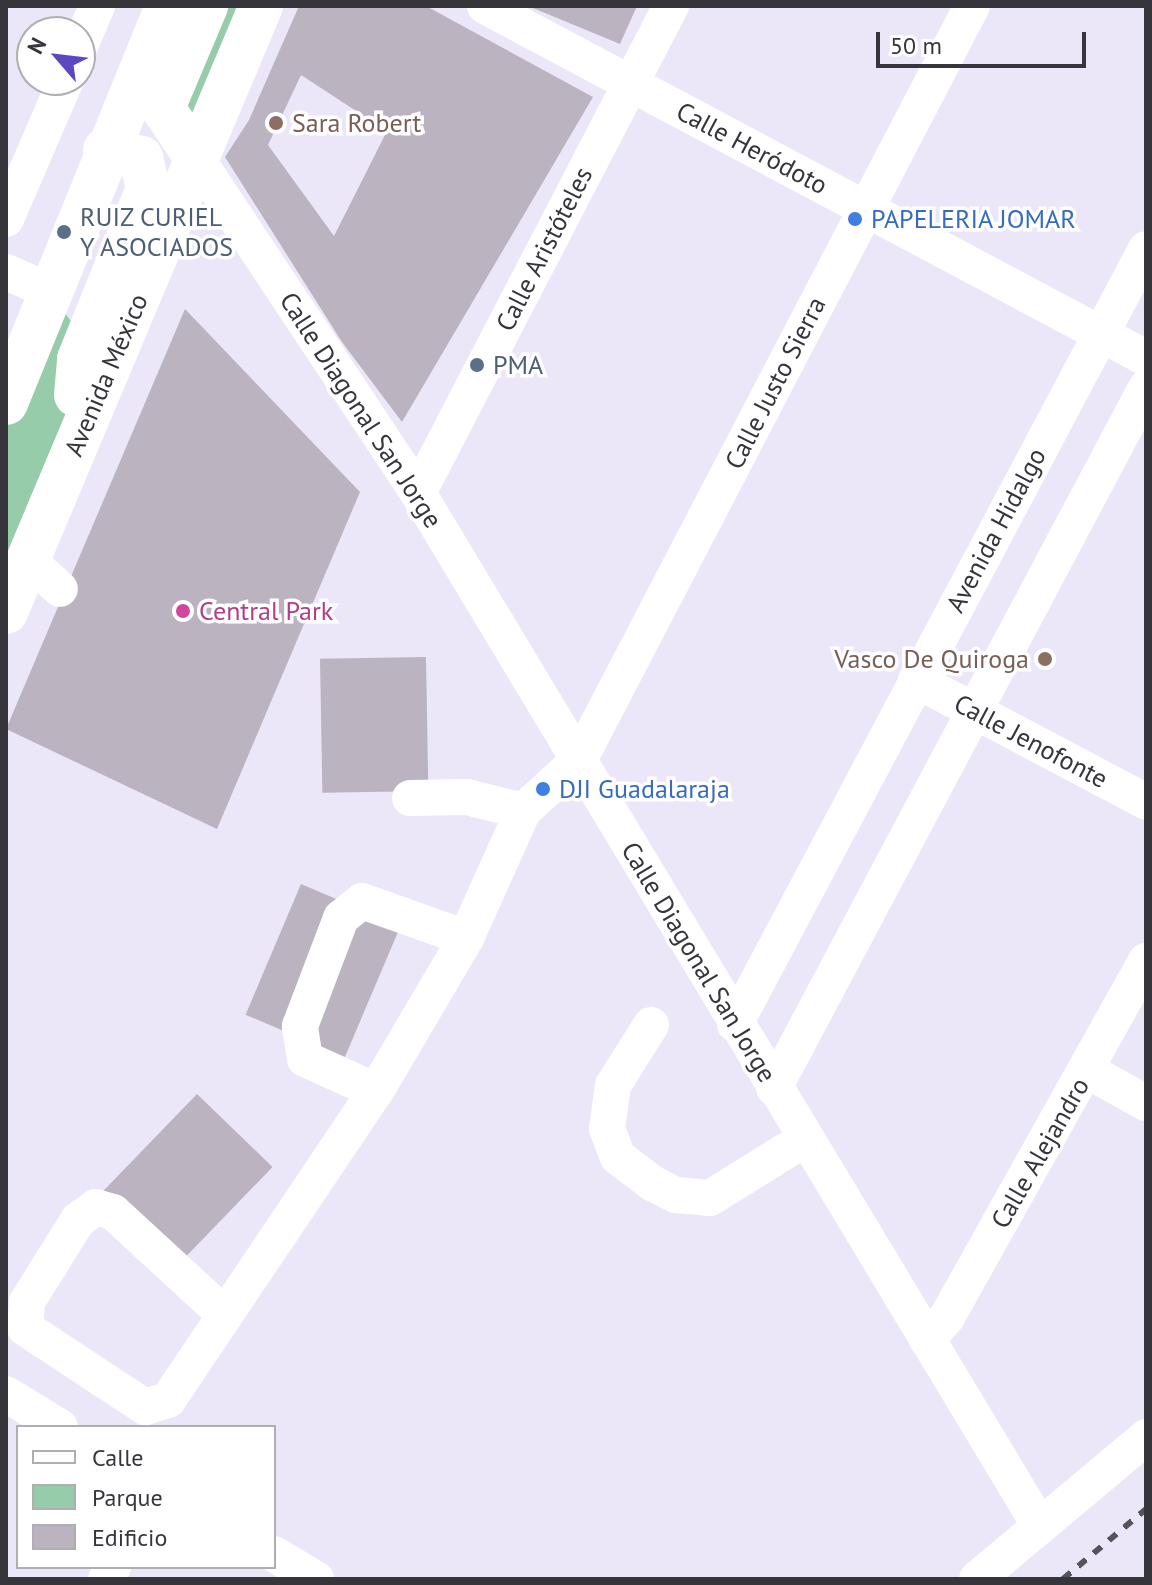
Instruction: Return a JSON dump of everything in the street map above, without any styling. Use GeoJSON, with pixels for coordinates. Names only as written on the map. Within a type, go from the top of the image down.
{"type":"FeatureCollection","features":[{"type":"Feature","properties":{"kind":"main road"},"geometry":{"type":"LineString","coordinates":[[12,370],[50,291],[105,150],[167,6]]}},
{"type":"Feature","properties":{"kind":"main road"},"geometry":{"type":"LineString","coordinates":[[197,159],[163,108],[206,6]]}},
{"type":"Feature","properties":{"kind":"main road","name":"Avenida México"},"geometry":{"type":"LineString","coordinates":[[6,612],[261,6]]}},
{"type":"Feature","properties":{"kind":"main road"},"geometry":{"type":"LineString","coordinates":[[69,461],[79,359],[148,188],[141,158],[105,150]]}},
{"type":"Feature","properties":{"kind":"street","name":"Calle Heródoto"},"geometry":{"type":"LineString","coordinates":[[485,6],[1146,358]]}},
{"type":"Feature","properties":{"kind":"street","name":"Calle Aristóteles"},"geometry":{"type":"LineString","coordinates":[[418,493],[671,6]]}},
{"type":"Feature","properties":{"kind":"street","name":"Calle Justo Sierra"},"geometry":{"type":"LineString","coordinates":[[579,760],[972,6]]}},
{"type":"Feature","properties":{"kind":"street"},"geometry":{"type":"LineString","coordinates":[[6,219],[59,96]]}},
{"type":"Feature","properties":{"kind":"street","name":"Calle Diagonal San Jorge"},"geometry":{"type":"LineString","coordinates":[[197,159],[418,493],[1040,1526]]}},
{"type":"Feature","properties":{"kind":"street","name":"Avenida Hidalgo"},"geometry":{"type":"LineString","coordinates":[[735,1024],[1146,249]]}},
{"type":"Feature","properties":{"kind":"street"},"geometry":{"type":"LineString","coordinates":[[6,272],[50,291]]}},
{"type":"Feature","properties":{"kind":"street"},"geometry":{"type":"LineString","coordinates":[[774,1088],[1146,388]]}},
{"type":"Feature","properties":{"kind":"street"},"geometry":{"type":"LineString","coordinates":[[28,560],[60,589]]}},
{"type":"Feature","properties":{"kind":"street","name":"Calle Jenofonte"},"geometry":{"type":"LineString","coordinates":[[916,680],[1146,802]]}},
{"type":"Feature","properties":{"kind":"street"},"geometry":{"type":"LineString","coordinates":[[225,1315],[113,1212],[96,1207],[78,1220],[27,1302],[25,1328],[145,1407],[168,1400],[376,1091],[466,938],[523,811],[579,760]]}},
{"type":"Feature","properties":{"kind":"street"},"geometry":{"type":"LineString","coordinates":[[410,798],[467,797],[523,811]]}},
{"type":"Feature","properties":{"kind":"street"},"geometry":{"type":"LineString","coordinates":[[376,1091],[305,1059],[300,1026],[341,918],[362,901],[466,938]]}},
{"type":"Feature","properties":{"kind":"street","name":"Calle Alejandro"},"geometry":{"type":"LineString","coordinates":[[927,1340],[947,1317],[1088,1071],[1146,961]]}},
{"type":"Feature","properties":{"kind":"street"},"geometry":{"type":"LineString","coordinates":[[651,1025],[613,1085],[607,1129],[618,1157],[652,1183],[676,1195],[710,1198],[805,1139]]}},
{"type":"Feature","properties":{"kind":"street"},"geometry":{"type":"LineString","coordinates":[[1088,1071],[1146,1103]]}},
{"type":"Feature","properties":{"kind":"street"},"geometry":{"type":"LineString","coordinates":[[6,1394],[57,1425]]}},
{"type":"Feature","properties":{"kind":"street"},"geometry":{"type":"LineString","coordinates":[[977,1579],[1146,1437]]}},
{"type":"Feature","properties":{"kind":"street"},"geometry":{"type":"LineString","coordinates":[[276,1555],[316,1579]]}},
{"type":"Feature","properties":{"kind":"green space"},"geometry":{"type":"Polygon","coordinates":[[[220,6],[246,6],[196,126],[176,116],[220,6]]]}},
{"type":"Feature","properties":{"kind":"green space"},"geometry":{"type":"Polygon","coordinates":[[[54,299],[81,334],[61,463],[6,595],[6,429],[54,299]]]}},
{"type":"Feature","properties":{"kind":"building"},"geometry":{"type":"Polygon","coordinates":[[[299,6],[426,6],[593,97],[402,422],[342,342],[225,157],[249,120],[299,6]],[[301,75],[268,145],[334,236],[387,131],[301,75]]]}},
{"type":"Feature","properties":{"kind":"building"},"geometry":{"type":"Polygon","coordinates":[[[528,6],[637,6],[620,44],[528,6]]]}},
{"type":"Feature","properties":{"kind":"building","name":"Central Park"},"geometry":{"type":"Polygon","coordinates":[[[185,309],[360,492],[217,829],[6,729],[185,309]]]}},
{"type":"Feature","properties":{"kind":"building","name":"Central Park"},"geometry":{"type":"Polygon","coordinates":[[[426,657],[428,791],[322,793],[320,659],[426,657]]]}},
{"type":"Feature","properties":{"kind":"building"},"geometry":{"type":"Polygon","coordinates":[[[301,884],[400,926],[345,1057],[246,1015],[301,884]]]}},
{"type":"Feature","properties":{"kind":"building"},"geometry":{"type":"Polygon","coordinates":[[[197,1094],[273,1167],[179,1264],[103,1191],[197,1094]]]}},
{"type":"Feature","properties":{"kind":"railway"},"geometry":{"type":"LineString","coordinates":[[1063,1579],[1146,1509]]}},
{"type":"Feature","properties":{"kind":"place","name":"Sara Robert"},"geometry":{"type":"Point","coordinates":[276,123]}},
{"type":"Feature","properties":{"kind":"place","name":"PAPELERIA JOMAR"},"geometry":{"type":"Point","coordinates":[855,219]}},
{"type":"Feature","properties":{"kind":"place","name":"RUIZ CURIEL Y ASOCIADOS"},"geometry":{"type":"Point","coordinates":[64,232]}},
{"type":"Feature","properties":{"kind":"place","name":"PMA"},"geometry":{"type":"Point","coordinates":[477,365]}},
{"type":"Feature","properties":{"kind":"place","name":"Central Park"},"geometry":{"type":"Point","coordinates":[183,611]}},
{"type":"Feature","properties":{"kind":"place","name":"Vasco De Quiroga"},"geometry":{"type":"Point","coordinates":[1045,659]}},
{"type":"Feature","properties":{"kind":"place","name":"DJI Guadalaraja"},"geometry":{"type":"Point","coordinates":[543,789]}}]}
